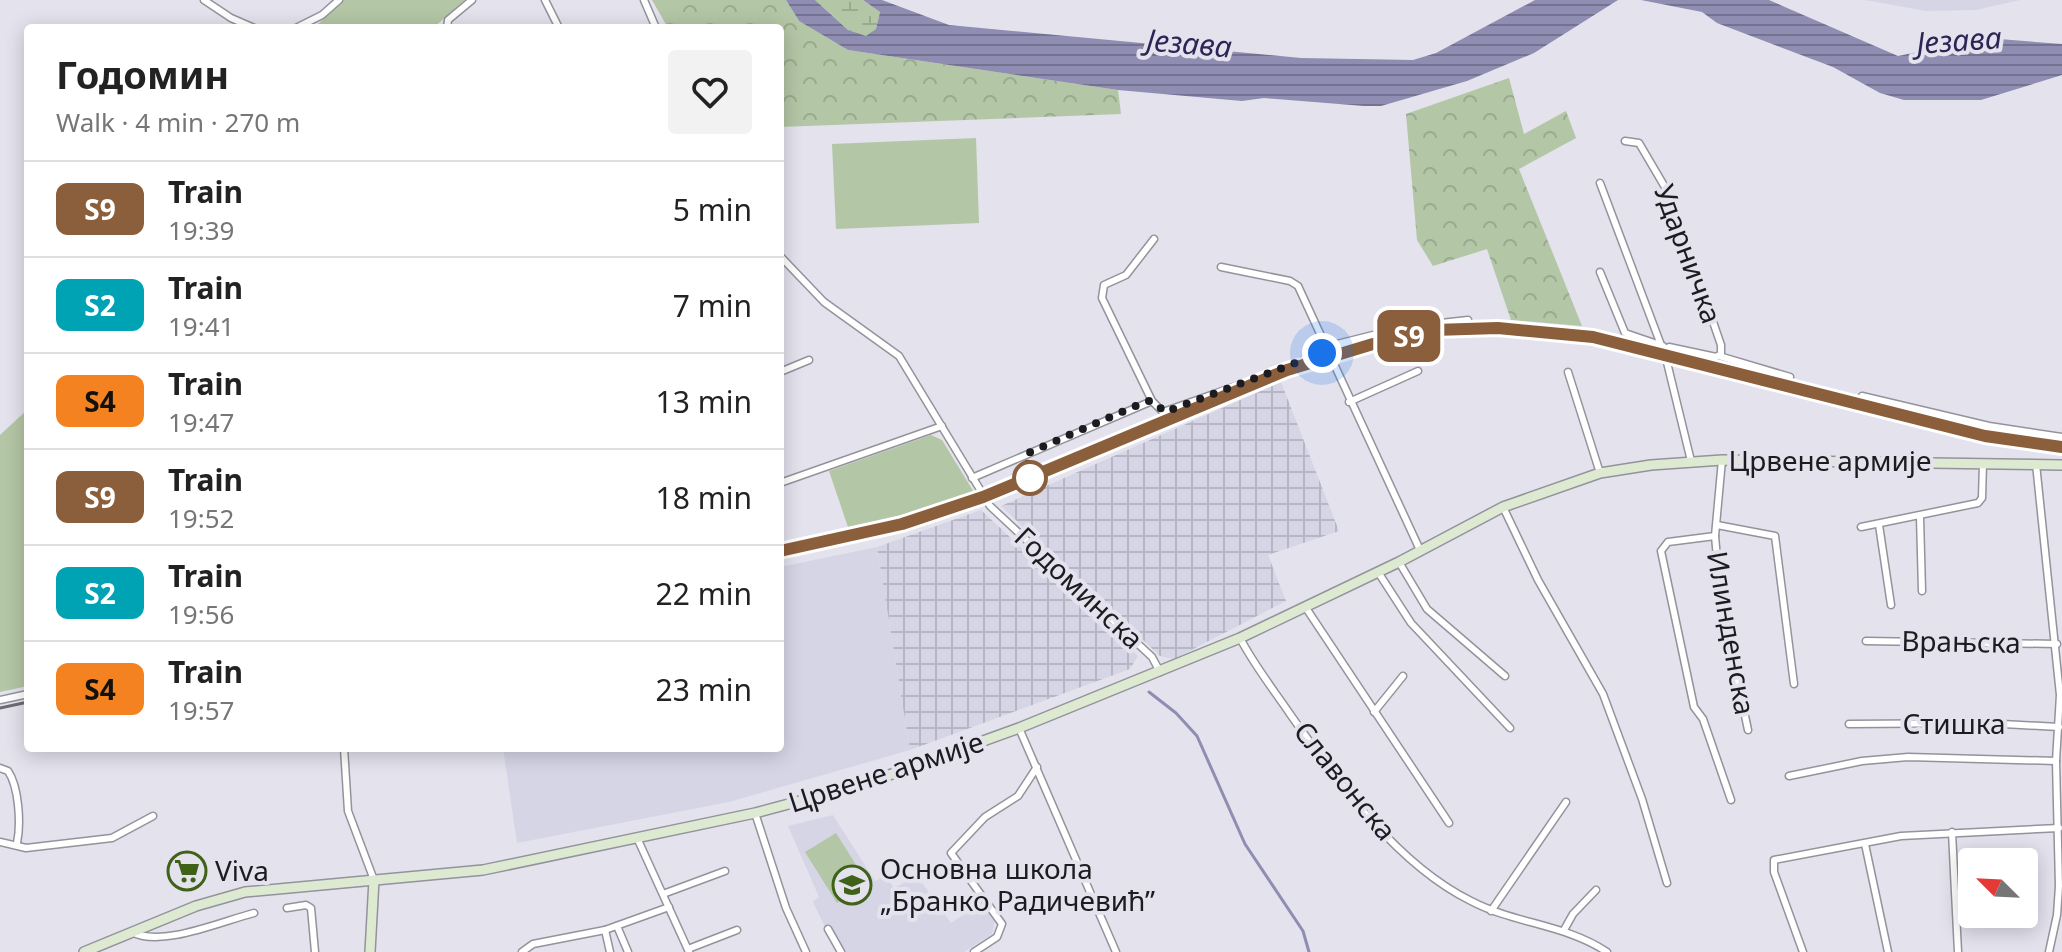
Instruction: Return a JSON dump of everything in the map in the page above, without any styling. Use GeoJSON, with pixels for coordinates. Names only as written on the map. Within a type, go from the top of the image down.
{"type":"FeatureCollection","features":[{"type":"Feature","properties":{"kind":"main road","name":"Црвене армије"},"geometry":{"type":"LineString","coordinates":[[84,952],[196,906],[245,892],[483,870],[638,840],[867,783],[1019,728],[1160,672],[1306,608],[1503,507],[1600,473],[1722,460],[2062,465]]}},
{"type":"Feature","properties":{"kind":"main road"},"geometry":{"type":"LineString","coordinates":[[370,952],[374,880]]}},
{"type":"Feature","properties":{"kind":"street"},"geometry":{"type":"LineString","coordinates":[[204,0],[245,24]]}},
{"type":"Feature","properties":{"kind":"street"},"geometry":{"type":"LineString","coordinates":[[304,24],[322,15],[339,0]]}},
{"type":"Feature","properties":{"kind":"street"},"geometry":{"type":"LineString","coordinates":[[448,24],[448,20],[472,0]]}},
{"type":"Feature","properties":{"kind":"street"},"geometry":{"type":"LineString","coordinates":[[545,0],[557,24]]}},
{"type":"Feature","properties":{"kind":"street"},"geometry":{"type":"LineString","coordinates":[[644,0],[654,24]]}},
{"type":"Feature","properties":{"kind":"street","name":"Ударничка"},"geometry":{"type":"LineString","coordinates":[[1625,141],[1639,143],[1655,164],[1669,194],[1721,345],[1719,356],[1663,346],[1691,461]]}},
{"type":"Feature","properties":{"kind":"street"},"geometry":{"type":"LineString","coordinates":[[1600,183],[1663,346]]}},
{"type":"Feature","properties":{"kind":"street"},"geometry":{"type":"LineString","coordinates":[[1154,239],[1126,275],[1109,281],[1101,292],[1152,401],[1165,412],[1282,370],[1326,349],[1405,327],[1468,320]]}},
{"type":"Feature","properties":{"kind":"street","name":"Годоминска"},"geometry":{"type":"LineString","coordinates":[[784,260],[824,302],[899,356],[990,506],[1152,657],[1160,672]]}},
{"type":"Feature","properties":{"kind":"street"},"geometry":{"type":"LineString","coordinates":[[1221,267],[1295,283],[1420,550]]}},
{"type":"Feature","properties":{"kind":"street"},"geometry":{"type":"LineString","coordinates":[[1600,272],[1625,333],[1663,346]]}},
{"type":"Feature","properties":{"kind":"street"},"geometry":{"type":"LineString","coordinates":[[1719,356],[1790,377]]}},
{"type":"Feature","properties":{"kind":"street"},"geometry":{"type":"LineString","coordinates":[[784,370],[809,360]]}},
{"type":"Feature","properties":{"kind":"street"},"geometry":{"type":"LineString","coordinates":[[1349,402],[1418,371]]}},
{"type":"Feature","properties":{"kind":"street"},"geometry":{"type":"LineString","coordinates":[[1568,372],[1600,473]]}},
{"type":"Feature","properties":{"kind":"street"},"geometry":{"type":"LineString","coordinates":[[1862,396],[1989,426],[2062,437]]}},
{"type":"Feature","properties":{"kind":"street"},"geometry":{"type":"LineString","coordinates":[[972,478],[1152,401]]}},
{"type":"Feature","properties":{"kind":"street"},"geometry":{"type":"LineString","coordinates":[[784,482],[942,426]]}},
{"type":"Feature","properties":{"kind":"street","name":"Илинденска"},"geometry":{"type":"LineString","coordinates":[[1722,460],[1715,536],[1721,602],[1748,730]]}},
{"type":"Feature","properties":{"kind":"street"},"geometry":{"type":"LineString","coordinates":[[1861,527],[1920,517],[1981,501],[1983,463]]}},
{"type":"Feature","properties":{"kind":"street"},"geometry":{"type":"LineString","coordinates":[[2036,464],[2057,644],[2060,741],[2056,761],[2059,828],[2057,915],[2049,952]]}},
{"type":"Feature","properties":{"kind":"street"},"geometry":{"type":"LineString","coordinates":[[1503,507],[1538,580],[1608,705],[1667,883]]}},
{"type":"Feature","properties":{"kind":"street"},"geometry":{"type":"LineString","coordinates":[[1920,517],[1922,591]]}},
{"type":"Feature","properties":{"kind":"street"},"geometry":{"type":"LineString","coordinates":[[1717,525],[1775,536],[1794,684]]}},
{"type":"Feature","properties":{"kind":"street"},"geometry":{"type":"LineString","coordinates":[[1879,525],[1891,605]]}},
{"type":"Feature","properties":{"kind":"street"},"geometry":{"type":"LineString","coordinates":[[1715,536],[1668,542],[1661,551],[1694,707],[1703,719],[1731,800]]}},
{"type":"Feature","properties":{"kind":"street"},"geometry":{"type":"LineString","coordinates":[[1399,562],[1427,609],[1505,676]]}},
{"type":"Feature","properties":{"kind":"street"},"geometry":{"type":"LineString","coordinates":[[1378,572],[1411,623],[1510,728]]}},
{"type":"Feature","properties":{"kind":"street"},"geometry":{"type":"LineString","coordinates":[[1306,608],[1449,823]]}},
{"type":"Feature","properties":{"kind":"street","name":"Славонска"},"geometry":{"type":"LineString","coordinates":[[1240,638],[1324,763],[1360,808],[1446,886],[1491,911],[1564,930],[1607,952]]}},
{"type":"Feature","properties":{"kind":"street","name":"Врањска"},"geometry":{"type":"LineString","coordinates":[[1866,641],[2057,644]]}},
{"type":"Feature","properties":{"kind":"street"},"geometry":{"type":"LineString","coordinates":[[1374,712],[1403,676]]}},
{"type":"Feature","properties":{"kind":"street"},"geometry":{"type":"LineString","coordinates":[[0,700],[24,695]]}},
{"type":"Feature","properties":{"kind":"street","name":"Стишка"},"geometry":{"type":"LineString","coordinates":[[1849,724],[1985,723],[2059,727]]}},
{"type":"Feature","properties":{"kind":"street"},"geometry":{"type":"LineString","coordinates":[[1019,728],[1116,952]]}},
{"type":"Feature","properties":{"kind":"street"},"geometry":{"type":"LineString","coordinates":[[344,752],[348,811],[374,880]]}},
{"type":"Feature","properties":{"kind":"street"},"geometry":{"type":"LineString","coordinates":[[1789,776],[1862,761],[1908,757],[2056,761]]}},
{"type":"Feature","properties":{"kind":"street"},"geometry":{"type":"LineString","coordinates":[[974,952],[1000,934],[1001,921],[951,853],[985,817],[1018,796],[1037,767]]}},
{"type":"Feature","properties":{"kind":"street"},"geometry":{"type":"LineString","coordinates":[[0,768],[8,771],[12,779],[19,826],[17,843]]}},
{"type":"Feature","properties":{"kind":"street"},"geometry":{"type":"LineString","coordinates":[[1491,911],[1566,802]]}},
{"type":"Feature","properties":{"kind":"street"},"geometry":{"type":"LineString","coordinates":[[755,813],[786,908],[806,952]]}},
{"type":"Feature","properties":{"kind":"street"},"geometry":{"type":"LineString","coordinates":[[0,842],[17,843],[26,848],[112,838],[153,816]]}},
{"type":"Feature","properties":{"kind":"street"},"geometry":{"type":"LineString","coordinates":[[1803,952],[1772,863],[1865,844],[1952,832],[2059,828]]}},
{"type":"Feature","properties":{"kind":"street"},"geometry":{"type":"LineString","coordinates":[[1952,832],[1958,952]]}},
{"type":"Feature","properties":{"kind":"street"},"geometry":{"type":"LineString","coordinates":[[638,840],[688,951],[737,930]]}},
{"type":"Feature","properties":{"kind":"street"},"geometry":{"type":"LineString","coordinates":[[1865,844],[1888,952]]}},
{"type":"Feature","properties":{"kind":"street"},"geometry":{"type":"LineString","coordinates":[[663,894],[725,871]]}},
{"type":"Feature","properties":{"kind":"street"},"geometry":{"type":"LineString","coordinates":[[1564,930],[1573,914],[1596,890]]}},
{"type":"Feature","properties":{"kind":"street"},"geometry":{"type":"LineString","coordinates":[[287,908],[306,905],[311,908],[315,952]]}},
{"type":"Feature","properties":{"kind":"street"},"geometry":{"type":"LineString","coordinates":[[522,952],[542,943],[605,930],[669,907]]}},
{"type":"Feature","properties":{"kind":"street","name":"Црвене армије"},"geometry":{"type":"LineString","coordinates":[[132,932],[146,938],[174,935],[254,913]]}},
{"type":"Feature","properties":{"kind":"street"},"geometry":{"type":"LineString","coordinates":[[617,926],[628,952]]}},
{"type":"Feature","properties":{"kind":"street"},"geometry":{"type":"LineString","coordinates":[[828,929],[841,952]]}},
{"type":"Feature","properties":{"kind":"street"},"geometry":{"type":"LineString","coordinates":[[605,930],[610,952]]}},
{"type":"Feature","properties":{"kind":"street"},"geometry":{"type":"LineString","coordinates":[[536,952],[542,943]]}},
{"type":"Feature","properties":{"kind":"street"},"geometry":{"type":"LineString","coordinates":[[986,943],[993,952]]}},
{"type":"Feature","properties":{"kind":"shaded area"},"geometry":{"type":"Polygon","coordinates":[[[1865,0],[2020,0],[1976,10],[1926,11],[1865,0]]]}},
{"type":"Feature","properties":{"kind":"shaded area"},"geometry":{"type":"Polygon","coordinates":[[[1281,382],[1339,531],[1268,555],[1286,601],[1174,659],[1160,656],[1001,506],[1281,382]]]}},
{"type":"Feature","properties":{"kind":"shaded area"},"geometry":{"type":"Polygon","coordinates":[[[981,510],[1138,656],[1130,669],[910,750],[877,547],[981,510]]]}},
{"type":"Feature","properties":{"kind":"shaded area"},"geometry":{"type":"Polygon","coordinates":[[[877,547],[910,750],[729,802],[517,843],[504,752],[784,752],[784,566],[877,547]]]}},
{"type":"Feature","properties":{"kind":"shaded area","name":"Основна школа „Бранко Радичевић”"},"geometry":{"type":"Polygon","coordinates":[[[833,815],[875,881],[886,876],[894,888],[917,876],[951,923],[983,902],[995,920],[992,934],[964,952],[837,952],[813,902],[819,897],[788,826],[833,815]]]}},
{"type":"Feature","properties":{"kind":"green space"},"geometry":{"type":"Polygon","coordinates":[[[343,0],[465,0],[438,24],[318,24],[343,0]]]}},
{"type":"Feature","properties":{"kind":"green space"},"geometry":{"type":"Polygon","coordinates":[[[652,0],[786,0],[799,21],[848,50],[1118,90],[1121,114],[784,127],[784,24],[666,24],[652,0]]]}},
{"type":"Feature","properties":{"kind":"green space"},"geometry":{"type":"Polygon","coordinates":[[[815,0],[863,0],[880,12],[876,29],[866,37],[848,30],[815,0]]]}},
{"type":"Feature","properties":{"kind":"green space"},"geometry":{"type":"Polygon","coordinates":[[[1509,78],[1524,134],[1566,111],[1576,138],[1519,169],[1582,326],[1511,320],[1487,249],[1433,266],[1417,240],[1406,114],[1509,78]]]}},
{"type":"Feature","properties":{"kind":"green space"},"geometry":{"type":"Polygon","coordinates":[[[976,138],[979,223],[836,229],[832,144],[976,138]]]}},
{"type":"Feature","properties":{"kind":"green space"},"geometry":{"type":"Polygon","coordinates":[[[24,413],[24,687],[0,692],[0,435],[24,413]]]}},
{"type":"Feature","properties":{"kind":"green space"},"geometry":{"type":"Polygon","coordinates":[[[931,435],[942,440],[975,494],[849,530],[829,471],[931,435]]]}},
{"type":"Feature","properties":{"kind":"green space"},"geometry":{"type":"Polygon","coordinates":[[[836,833],[868,884],[837,903],[805,852],[836,833]]]}},
{"type":"Feature","properties":{"kind":"water"},"geometry":{"type":"Polygon","coordinates":[[[786,0],[815,0],[848,30],[866,36],[876,29],[880,12],[863,0],[882,0],[949,25],[1301,58],[1413,60],[1436,53],[1535,0],[1618,0],[1534,53],[1467,81],[1381,106],[1364,106],[1264,98],[1242,101],[1118,90],[848,50],[799,21],[786,0]]]}},
{"type":"Feature","properties":{"kind":"water"},"geometry":{"type":"Polygon","coordinates":[[[1641,0],[1769,0],[1898,56],[1986,38],[2062,44],[2062,75],[1981,100],[1904,100],[1880,93],[1833,67],[1717,23],[1702,12],[1641,0]]]}},
{"type":"Feature","properties":{"kind":"waterway"},"geometry":{"type":"LineString","coordinates":[[1149,692],[1176,713],[1197,736],[1245,844],[1303,931],[1309,952]]}},
{"type":"Feature","properties":{"kind":"railway"},"geometry":{"type":"LineString","coordinates":[[784,550],[902,524],[983,497],[1287,370],[1373,344],[1434,330],[1498,328],[1593,337],[1985,436],[2062,447]]}},
{"type":"Feature","properties":{"kind":"railway"},"geometry":{"type":"LineString","coordinates":[[0,708],[24,703]]}},
{"type":"Feature","properties":{"kind":"train","name":"S9"},"geometry":{"type":"LineString","coordinates":[[784,550],[902,524],[983,497],[1287,370],[1373,344],[1434,330],[1498,328],[1593,337],[1643,347],[1985,436],[2062,447]]}},
{"type":"Feature","properties":{"kind":"place","name":"Viva"},"geometry":{"type":"Point","coordinates":[187,871]}},
{"type":"Feature","properties":{"kind":"place","name":"Основна школа „Бранко Радичевић”"},"geometry":{"type":"Point","coordinates":[852,885]}},
{"type":"Feature","properties":{"kind":"route"},"geometry":{"type":"LineString","coordinates":[[1030,478],[1026,454],[1147,401],[1152,401],[1160,411],[1165,412],[1322,353]]}},
{"type":"Feature","properties":{"kind":"water label","name":"Језава"},"geometry":{"type":"Point","coordinates":[1959,41]}},
{"type":"Feature","properties":{"kind":"water label","name":"Језава"},"geometry":{"type":"Point","coordinates":[1189,44]}}]}
